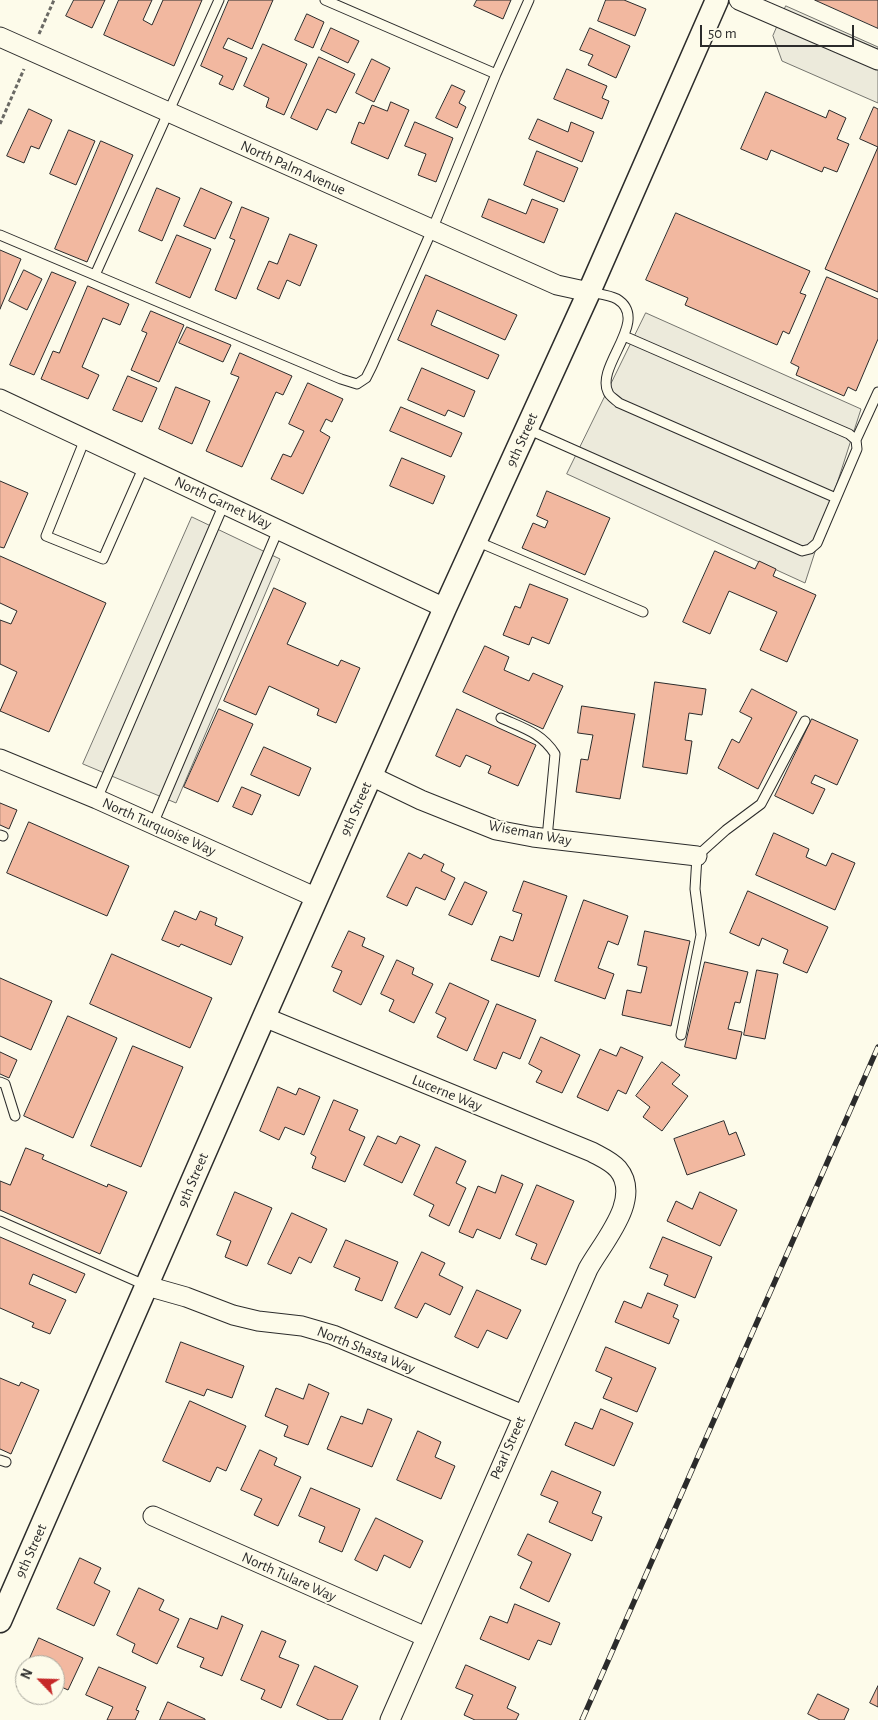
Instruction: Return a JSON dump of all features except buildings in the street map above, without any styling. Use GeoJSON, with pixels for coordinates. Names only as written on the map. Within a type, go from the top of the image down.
{"type":"FeatureCollection","features":[{"type":"Feature","properties":{"kind":"street","name":"9th Street"},"geometry":{"type":"LineString","coordinates":[[0,1621],[264,1016],[718,0]]}},
{"type":"Feature","properties":{"kind":"street"},"geometry":{"type":"LineString","coordinates":[[739,0],[878,60]]}},
{"type":"Feature","properties":{"kind":"street","name":"North Palm Avenue"},"geometry":{"type":"LineString","coordinates":[[0,37],[557,285],[589,292]]}},
{"type":"Feature","properties":{"kind":"street","name":"North Garnet Way"},"geometry":{"type":"LineString","coordinates":[[0,399],[445,608]]}},
{"type":"Feature","properties":{"kind":"street","name":"North Turquoise Way"},"geometry":{"type":"LineString","coordinates":[[0,759],[97,799],[317,898]]}},
{"type":"Feature","properties":{"kind":"street","name":"Wiseman Way"},"geometry":{"type":"LineString","coordinates":[[371,776],[420,800],[496,830],[546,838],[697,856]]}},
{"type":"Feature","properties":{"kind":"street","name":"Lucerne Way"},"geometry":{"type":"LineString","coordinates":[[264,1016],[592,1152],[607,1160],[623,1178]]}},
{"type":"Feature","properties":{"kind":"street","name":"Pearl Street"},"geometry":{"type":"LineString","coordinates":[[390,1720],[588,1269],[617,1223],[626,1200],[623,1178]]}},
{"type":"Feature","properties":{"kind":"street","name":"North Shasta Way"},"geometry":{"type":"LineString","coordinates":[[147,1286],[186,1297],[233,1315],[258,1321],[302,1326],[333,1335],[523,1415]]}},
{"type":"Feature","properties":{"kind":"street","name":"North Tulare Way"},"geometry":{"type":"LineString","coordinates":[[153,1516],[426,1638]]}},
{"type":"Feature","properties":{"kind":"lane"},"geometry":{"type":"LineString","coordinates":[[94,275],[219,0]]}},
{"type":"Feature","properties":{"kind":"lane"},"geometry":{"type":"LineString","coordinates":[[325,0],[496,74]]}},
{"type":"Feature","properties":{"kind":"lane"},"geometry":{"type":"LineString","coordinates":[[0,235],[341,379],[357,384],[366,378],[372,366],[432,230],[496,74],[529,0]]}},
{"type":"Feature","properties":{"kind":"lane"},"geometry":{"type":"LineString","coordinates":[[589,292],[619,300],[626,310],[628,321],[624,336],[605,378],[608,393],[619,403],[836,498]]}},
{"type":"Feature","properties":{"kind":"lane"},"geometry":{"type":"LineString","coordinates":[[624,336],[849,434],[856,440]]}},
{"type":"Feature","properties":{"kind":"lane"},"geometry":{"type":"LineString","coordinates":[[527,429],[802,551],[810,549],[817,543],[857,449],[856,440],[878,392]]}},
{"type":"Feature","properties":{"kind":"lane"},"geometry":{"type":"LineString","coordinates":[[85,439],[46,536],[103,559],[144,466]]}},
{"type":"Feature","properties":{"kind":"lane"},"geometry":{"type":"LineString","coordinates":[[97,799],[224,504]]}},
{"type":"Feature","properties":{"kind":"lane"},"geometry":{"type":"LineString","coordinates":[[153,824],[278,530]]}},
{"type":"Feature","properties":{"kind":"lane"},"geometry":{"type":"LineString","coordinates":[[476,541],[643,612]]}},
{"type":"Feature","properties":{"kind":"lane"},"geometry":{"type":"LineString","coordinates":[[501,718],[537,734],[548,743],[555,754],[546,838]]}},
{"type":"Feature","properties":{"kind":"lane"},"geometry":{"type":"LineString","coordinates":[[681,1035],[701,935],[695,889],[697,856],[726,830],[761,804],[805,721]]}},
{"type":"Feature","properties":{"kind":"lane"},"geometry":{"type":"LineString","coordinates":[[0,1082],[5,1084],[15,1116]]}},
{"type":"Feature","properties":{"kind":"lane"},"geometry":{"type":"LineString","coordinates":[[0,1220],[147,1286]]}},
{"type":"Feature","properties":{"kind":"path"},"geometry":{"type":"LineString","coordinates":[[38,37],[54,0]]}},
{"type":"Feature","properties":{"kind":"path"},"geometry":{"type":"LineString","coordinates":[[0,124],[23,71]]}},
{"type":"Feature","properties":{"kind":"shaded area"},"geometry":{"type":"Polygon","coordinates":[[[786,6],[878,47],[878,103],[782,61],[773,36],[786,6]]]}},
{"type":"Feature","properties":{"kind":"shaded area"},"geometry":{"type":"Polygon","coordinates":[[[646,313],[861,409],[805,583],[567,474],[646,313]]]}},
{"type":"Feature","properties":{"kind":"shaded area"},"geometry":{"type":"Polygon","coordinates":[[[192,517],[280,559],[176,803],[83,764],[192,517]]]}},
{"type":"Feature","properties":{"kind":"railway"},"geometry":{"type":"LineString","coordinates":[[582,1720],[878,1047]]}}]}
